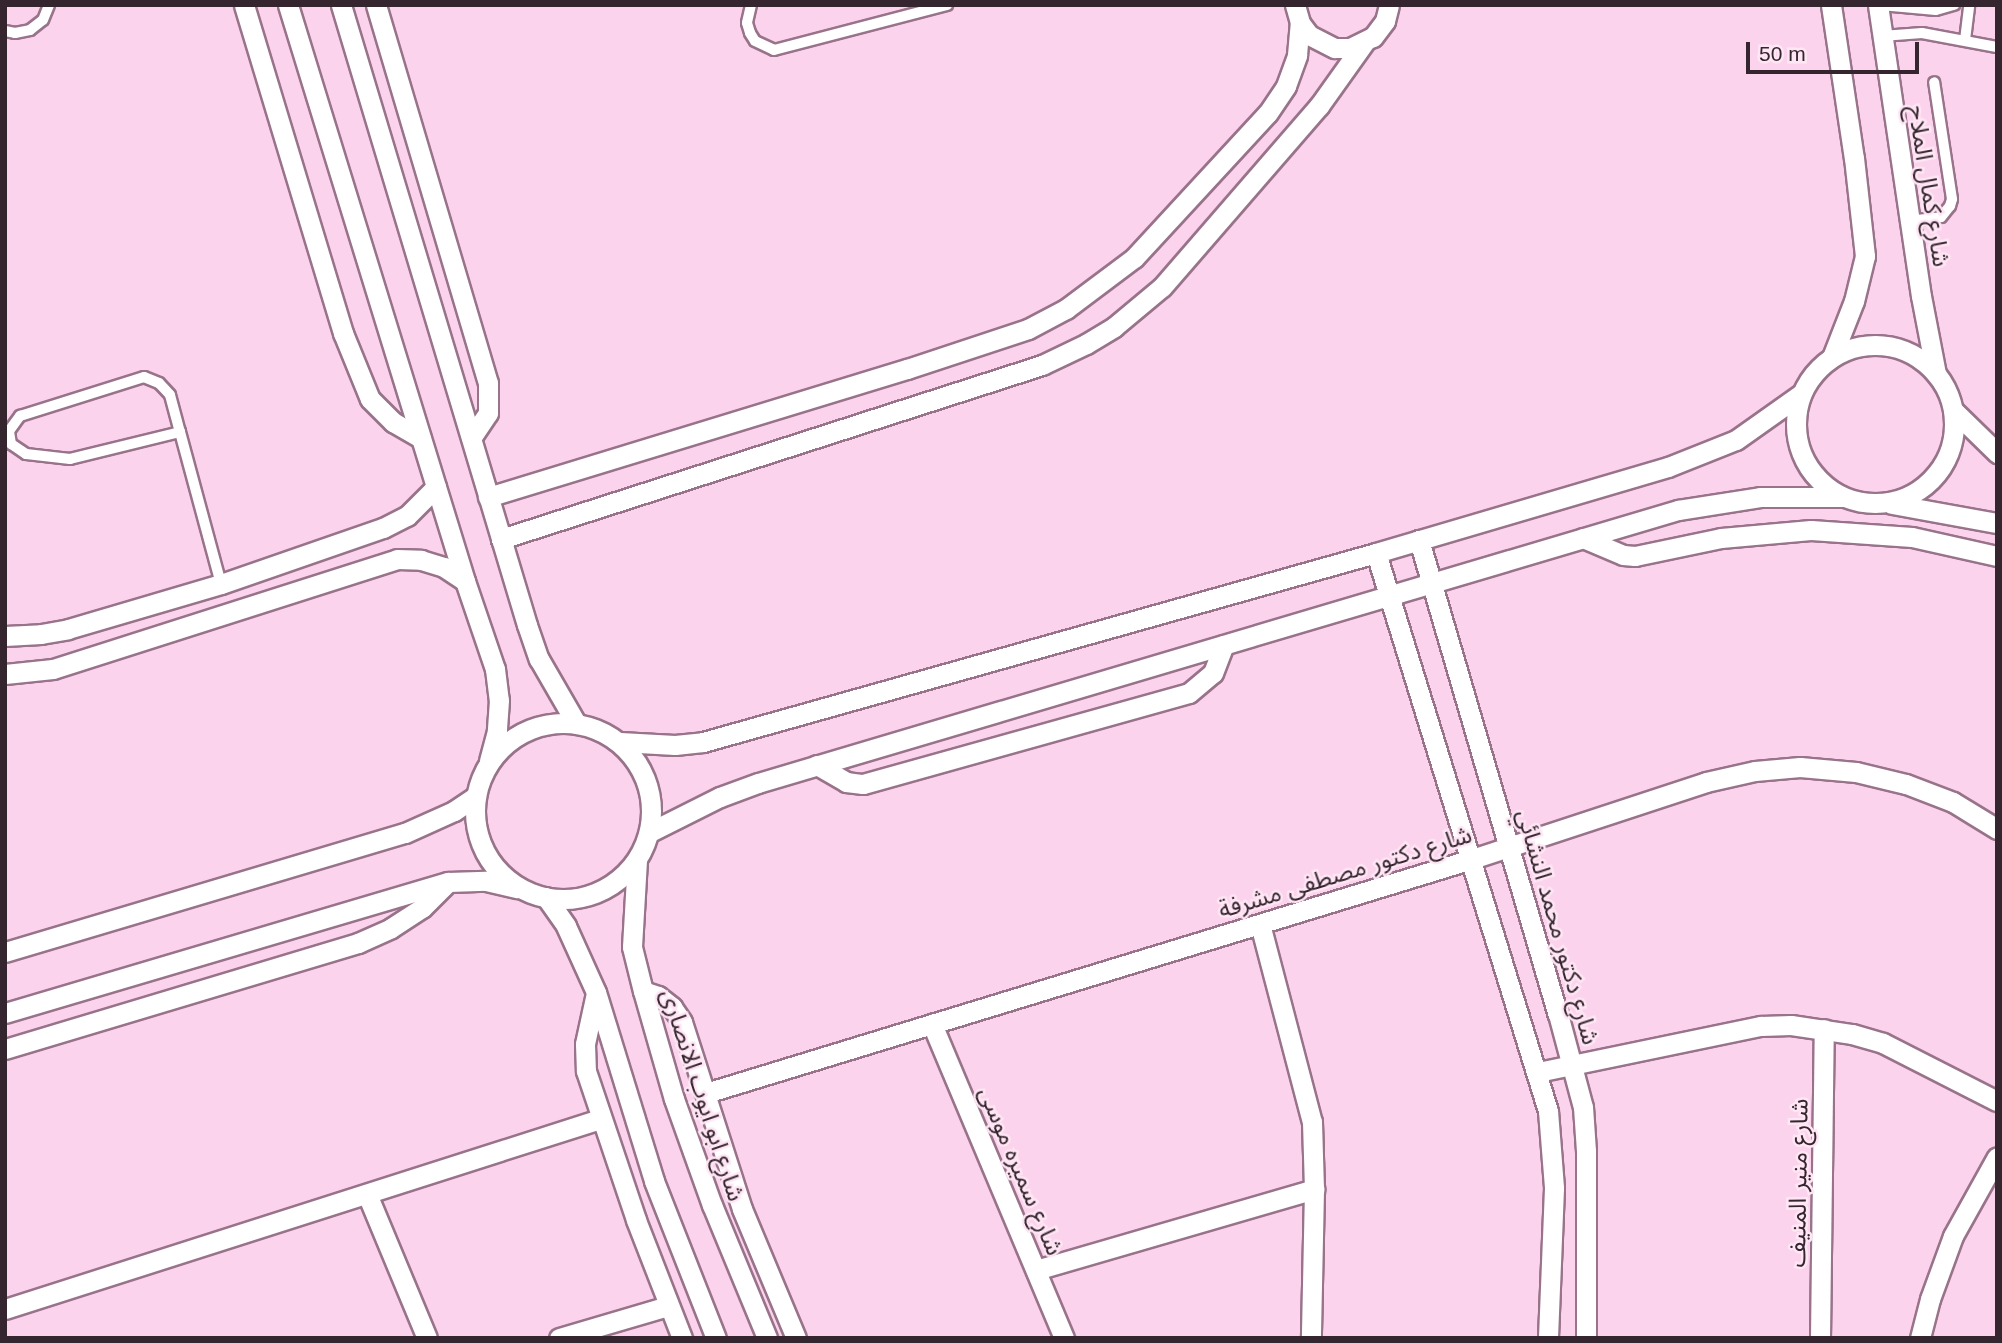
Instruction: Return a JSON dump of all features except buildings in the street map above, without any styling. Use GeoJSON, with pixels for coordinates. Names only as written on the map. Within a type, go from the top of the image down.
{"type":"FeatureCollection","features":[{"type":"Feature","properties":{"kind":"street"},"geometry":{"type":"LineString","coordinates":[[244,5],[343,333],[370,399],[393,422],[421,438]]}},
{"type":"Feature","properties":{"kind":"street"},"geometry":{"type":"LineString","coordinates":[[288,5],[465,581],[495,669],[499,700],[497,731],[476,796],[476,823],[484,850],[500,872],[522,889]]}},
{"type":"Feature","properties":{"kind":"street"},"geometry":{"type":"LineString","coordinates":[[341,5],[539,659],[576,723]]}},
{"type":"Feature","properties":{"kind":"street"},"geometry":{"type":"LineString","coordinates":[[376,5],[488,383],[488,414],[471,438]]}},
{"type":"Feature","properties":{"kind":"street"},"geometry":{"type":"LineString","coordinates":[[501,539],[1042,365],[1086,344],[1114,327],[1162,287],[1319,106],[1387,13],[1403,5]]}},
{"type":"Feature","properties":{"kind":"street"},"geometry":{"type":"LineString","coordinates":[[1831,5],[1854,158],[1865,256],[1854,301],[1832,357]]}},
{"type":"Feature","properties":{"kind":"street","name":"شارع كمال الملاح"},"geometry":{"type":"LineString","coordinates":[[1879,5],[1881,36],[1909,221],[1936,374]]}},
{"type":"Feature","properties":{"kind":"street"},"geometry":{"type":"LineString","coordinates":[[488,497],[907,369],[1028,329],[1066,309],[1134,258],[1268,113],[1286,86],[1297,55],[1298,14]]}},
{"type":"Feature","properties":{"kind":"street"},"geometry":{"type":"LineString","coordinates":[[1298,14],[1321,44],[1343,48],[1364,43]]}},
{"type":"Feature","properties":{"kind":"street"},"geometry":{"type":"LineString","coordinates":[[1888,503],[1921,489],[1944,463],[1951,446],[1953,410],[1947,391],[1936,374],[1919,359],[1898,349],[1876,345],[1853,348],[1832,357],[1809,379],[1801,394],[1796,424],[1801,453],[1824,486],[1857,502],[1888,503],[1997,523]]}},
{"type":"Feature","properties":{"kind":"street"},"geometry":{"type":"LineString","coordinates":[[620,742],[661,746],[703,742],[1419,541],[1699,456],[1762,425],[1801,394]]}},
{"type":"Feature","properties":{"kind":"street"},"geometry":{"type":"LineString","coordinates":[[1953,410],[1997,453]]}},
{"type":"Feature","properties":{"kind":"street"},"geometry":{"type":"LineString","coordinates":[[5,635],[41,634],[68,629],[221,584],[383,528],[407,516],[436,487]]}},
{"type":"Feature","properties":{"kind":"street"},"geometry":{"type":"LineString","coordinates":[[650,832],[720,797],[817,765],[1583,538],[1719,502],[1760,496],[1842,497]]}},
{"type":"Feature","properties":{"kind":"street"},"geometry":{"type":"LineString","coordinates":[[1583,538],[1623,555],[1635,556],[1721,538],[1811,530],[1912,537],[1997,556]]}},
{"type":"Feature","properties":{"kind":"street","name":"شارع دكتور محمد النشائي"},"geometry":{"type":"LineString","coordinates":[[1419,541],[1510,846],[1583,1107],[1586,1151],[1586,1338]]}},
{"type":"Feature","properties":{"kind":"street"},"geometry":{"type":"LineString","coordinates":[[1376,553],[1548,1111],[1553,1151],[1548,1338]]}},
{"type":"Feature","properties":{"kind":"street"},"geometry":{"type":"LineString","coordinates":[[5,674],[53,669],[397,559],[421,560],[444,567],[465,581]]}},
{"type":"Feature","properties":{"kind":"street"},"geometry":{"type":"LineString","coordinates":[[817,765],[846,782],[863,784],[1189,693],[1213,673],[1224,645]]}},
{"type":"Feature","properties":{"kind":"street"},"geometry":{"type":"LineString","coordinates":[[5,1013],[448,882],[486,881],[545,897],[567,899],[587,896],[624,876],[638,860],[650,832],[652,808],[648,786],[639,764],[620,742],[594,727],[576,723],[536,726],[509,740],[489,761]]}},
{"type":"Feature","properties":{"kind":"street","name":"شارع دكتور مصطفى مشرفة"},"geometry":{"type":"LineString","coordinates":[[706,1093],[1472,859],[1706,782],[1755,771],[1800,767],[1856,772],[1906,783],[1953,802],[1997,829]]}},
{"type":"Feature","properties":{"kind":"street"},"geometry":{"type":"LineString","coordinates":[[5,952],[405,833],[454,811],[476,796]]}},
{"type":"Feature","properties":{"kind":"street","name":"شارع ابو ايوب الانصارى"},"geometry":{"type":"LineString","coordinates":[[638,860],[632,947],[643,991],[674,1099],[712,1205],[767,1338]]}},
{"type":"Feature","properties":{"kind":"street"},"geometry":{"type":"LineString","coordinates":[[5,1049],[358,943],[412,915],[448,882]]}},
{"type":"Feature","properties":{"kind":"street"},"geometry":{"type":"LineString","coordinates":[[545,897],[577,948],[596,992],[654,1181],[716,1338]]}},
{"type":"Feature","properties":{"kind":"street"},"geometry":{"type":"LineString","coordinates":[[1260,924],[1312,1122],[1314,1189],[1311,1338]]}},
{"type":"Feature","properties":{"kind":"street"},"geometry":{"type":"LineString","coordinates":[[643,991],[658,996],[672,1006],[682,1022],[742,1209],[796,1338]]}},
{"type":"Feature","properties":{"kind":"street"},"geometry":{"type":"LineString","coordinates":[[596,992],[589,1017],[586,1071],[600,1118],[682,1338]]}},
{"type":"Feature","properties":{"kind":"street","name":"شارع سميره موسى"},"geometry":{"type":"LineString","coordinates":[[932,1024],[1064,1338]]}},
{"type":"Feature","properties":{"kind":"street"},"geometry":{"type":"LineString","coordinates":[[1538,1072],[1761,1026],[1824,1029],[1883,1044],[1997,1101]]}},
{"type":"Feature","properties":{"kind":"street","name":"شارع منير المنيف"},"geometry":{"type":"LineString","coordinates":[[1820,1338],[1824,1029]]}},
{"type":"Feature","properties":{"kind":"street"},"geometry":{"type":"LineString","coordinates":[[5,1309],[600,1118]]}},
{"type":"Feature","properties":{"kind":"street"},"geometry":{"type":"LineString","coordinates":[[1920,1338],[1930,1299],[1953,1236],[1997,1157]]}},
{"type":"Feature","properties":{"kind":"street"},"geometry":{"type":"LineString","coordinates":[[1036,1270],[1314,1189]]}},
{"type":"Feature","properties":{"kind":"street"},"geometry":{"type":"LineString","coordinates":[[367,1194],[427,1338]]}},
{"type":"Feature","properties":{"kind":"street"},"geometry":{"type":"LineString","coordinates":[[559,1338],[668,1306]]}},
{"type":"Feature","properties":{"kind":"lane"},"geometry":{"type":"LineString","coordinates":[[5,31],[15,33],[30,30],[43,20],[49,5]]}},
{"type":"Feature","properties":{"kind":"lane"},"geometry":{"type":"LineString","coordinates":[[751,5],[747,23],[750,33],[755,41],[774,50],[947,5]]}},
{"type":"Feature","properties":{"kind":"lane"},"geometry":{"type":"LineString","coordinates":[[1879,5],[1936,10],[1954,5]]}},
{"type":"Feature","properties":{"kind":"lane"},"geometry":{"type":"LineString","coordinates":[[1965,40],[1969,5]]}},
{"type":"Feature","properties":{"kind":"lane"},"geometry":{"type":"LineString","coordinates":[[1881,36],[1922,33],[1997,47]]}},
{"type":"Feature","properties":{"kind":"lane"},"geometry":{"type":"LineString","coordinates":[[1909,221],[1941,217],[1951,206],[1934,82]]}},
{"type":"Feature","properties":{"kind":"lane"},"geometry":{"type":"LineString","coordinates":[[180,432],[70,459],[26,454],[15,450],[9,438],[12,424],[27,412],[144,377],[159,383],[170,395],[180,432],[221,584]]}}]}
